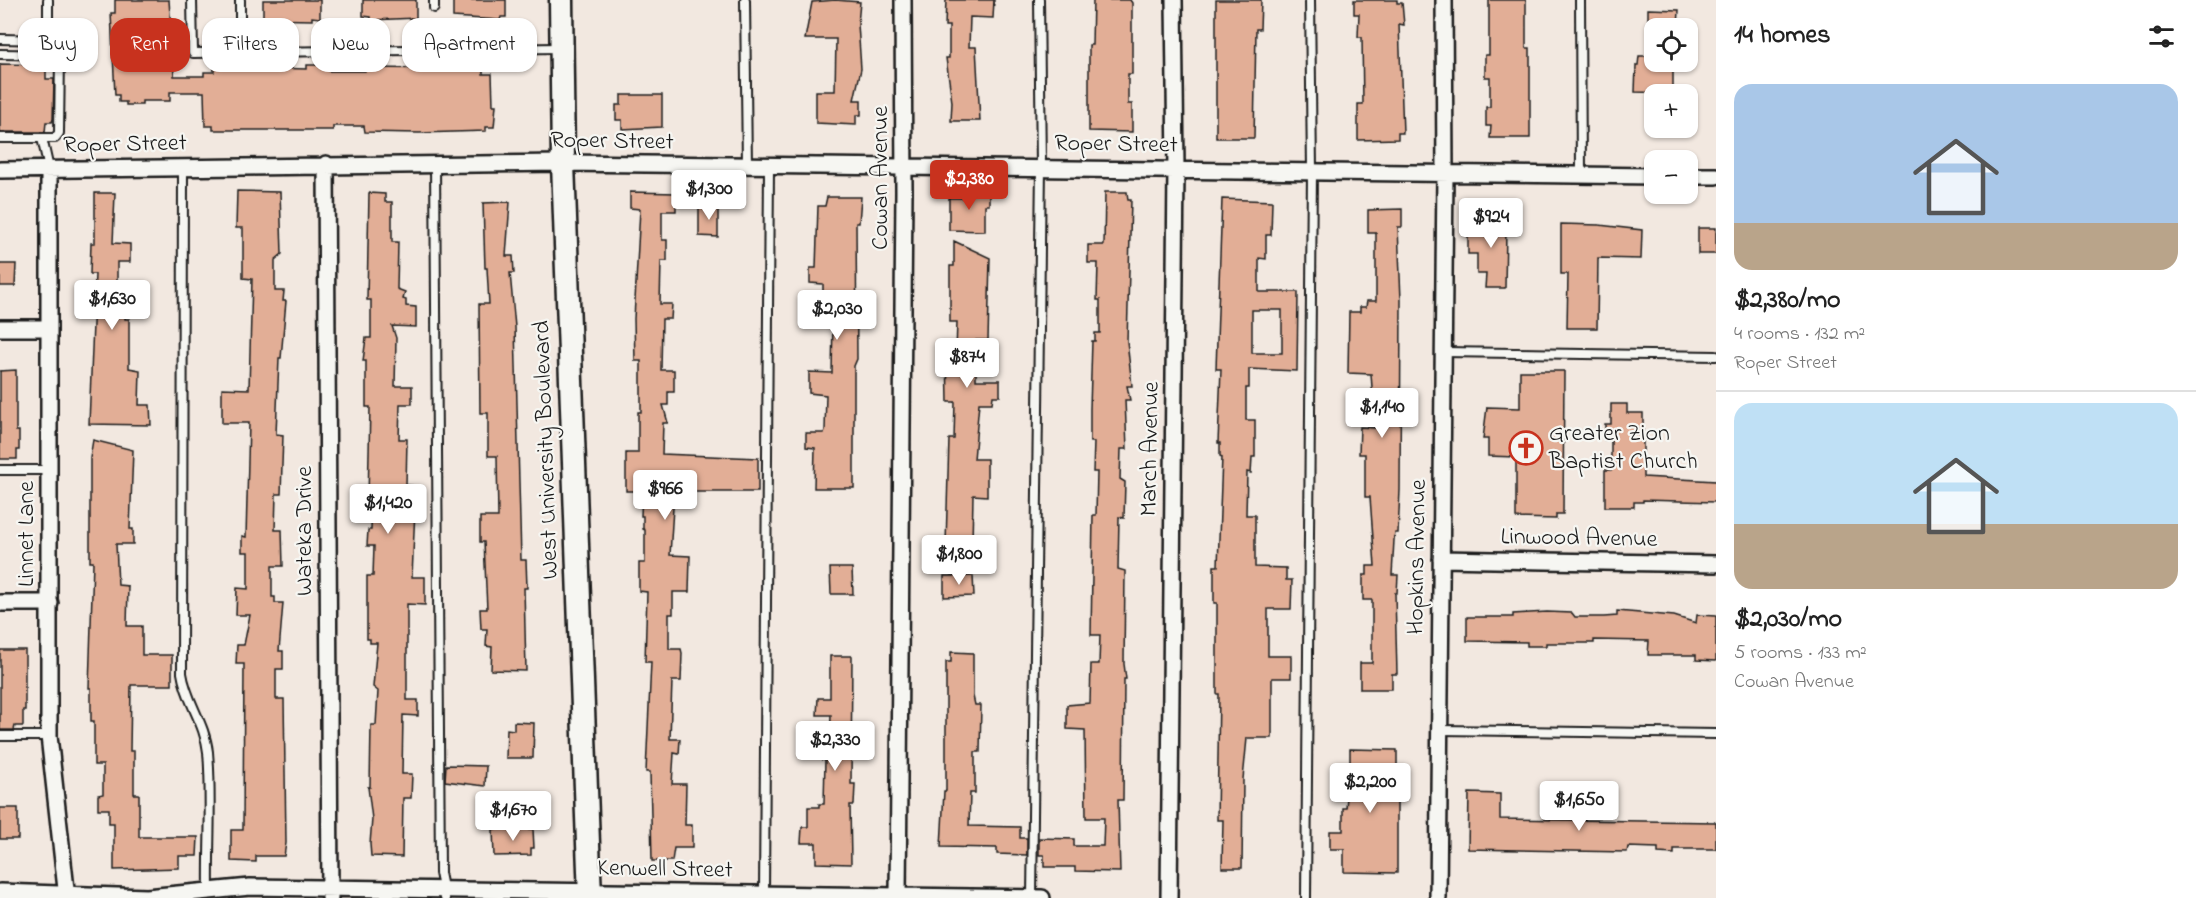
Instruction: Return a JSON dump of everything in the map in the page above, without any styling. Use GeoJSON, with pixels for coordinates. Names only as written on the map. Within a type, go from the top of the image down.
{"type":"FeatureCollection","features":[{"type":"Feature","properties":{"kind":"street","name":"West University Boulevard"},"geometry":{"type":"LineString","coordinates":[[561,0],[563,162],[590,895]]}},
{"type":"Feature","properties":{"kind":"street","name":"Cowan Avenue"},"geometry":{"type":"LineString","coordinates":[[898,896],[904,168],[903,0]]}},
{"type":"Feature","properties":{"kind":"street","name":"March Avenue"},"geometry":{"type":"LineString","coordinates":[[1169,898],[1176,169],[1174,0]]}},
{"type":"Feature","properties":{"kind":"street","name":"Hopkins Avenue"},"geometry":{"type":"LineString","coordinates":[[1438,898],[1445,174],[1444,0]]}},
{"type":"Feature","properties":{"kind":"street","name":"Roper Street"},"geometry":{"type":"LineString","coordinates":[[0,170],[563,162],[904,168],[1041,166],[1644,176]]}},
{"type":"Feature","properties":{"kind":"street","name":"Wateka Drive"},"geometry":{"type":"LineString","coordinates":[[326,164],[330,893]]}},
{"type":"Feature","properties":{"kind":"street","name":"Linnet Lane"},"geometry":{"type":"LineString","coordinates":[[49,169],[49,736],[68,896]]}},
{"type":"Feature","properties":{"kind":"street"},"geometry":{"type":"LineString","coordinates":[[1698,176],[1716,176]]}},
{"type":"Feature","properties":{"kind":"street"},"geometry":{"type":"LineString","coordinates":[[0,328],[49,328]]}},
{"type":"Feature","properties":{"kind":"street","name":"Linwood Avenue"},"geometry":{"type":"LineString","coordinates":[[1441,559],[1716,564]]}},
{"type":"Feature","properties":{"kind":"street"},"geometry":{"type":"LineString","coordinates":[[0,603],[50,603]]}},
{"type":"Feature","properties":{"kind":"street","name":"Kenwell Street"},"geometry":{"type":"LineString","coordinates":[[0,892],[147,897],[250,888],[330,893],[744,896],[764,893],[1042,898]]}},
{"type":"Feature","properties":{"kind":"lane"},"geometry":{"type":"LineString","coordinates":[[0,39],[48,40],[48,0]]}},
{"type":"Feature","properties":{"kind":"lane"},"geometry":{"type":"LineString","coordinates":[[192,0],[193,53],[202,53]]}},
{"type":"Feature","properties":{"kind":"lane"},"geometry":{"type":"LineString","coordinates":[[240,0],[240,18]]}},
{"type":"Feature","properties":{"kind":"lane"},"geometry":{"type":"LineString","coordinates":[[746,0],[747,166]]}},
{"type":"Feature","properties":{"kind":"lane"},"geometry":{"type":"LineString","coordinates":[[1032,898],[1041,166],[1039,0]]}},
{"type":"Feature","properties":{"kind":"lane"},"geometry":{"type":"LineString","coordinates":[[1306,898],[1312,171],[1310,0]]}},
{"type":"Feature","properties":{"kind":"lane"},"geometry":{"type":"LineString","coordinates":[[1580,0],[1581,174]]}},
{"type":"Feature","properties":{"kind":"lane"},"geometry":{"type":"LineString","coordinates":[[299,52],[562,48]]}},
{"type":"Feature","properties":{"kind":"lane"},"geometry":{"type":"LineString","coordinates":[[0,54],[60,55],[59,133],[55,138],[0,138]]}},
{"type":"Feature","properties":{"kind":"lane"},"geometry":{"type":"LineString","coordinates":[[42,138],[49,169]]}},
{"type":"Feature","properties":{"kind":"lane"},"geometry":{"type":"LineString","coordinates":[[435,163],[440,861],[444,894]]}},
{"type":"Feature","properties":{"kind":"lane"},"geometry":{"type":"LineString","coordinates":[[764,893],[769,166]]}},
{"type":"Feature","properties":{"kind":"lane"},"geometry":{"type":"LineString","coordinates":[[183,167],[182,672],[184,691],[202,725],[208,751],[209,892]]}},
{"type":"Feature","properties":{"kind":"lane"},"geometry":{"type":"LineString","coordinates":[[1443,352],[1716,356]]}},
{"type":"Feature","properties":{"kind":"lane"},"geometry":{"type":"LineString","coordinates":[[0,470],[50,470]]}},
{"type":"Feature","properties":{"kind":"lane"},"geometry":{"type":"LineString","coordinates":[[1440,730],[1716,734]]}},
{"type":"Feature","properties":{"kind":"lane"},"geometry":{"type":"LineString","coordinates":[[0,735],[49,736]]}},
{"type":"Feature","properties":{"kind":"building"},"geometry":{"type":"Polygon","coordinates":[[[115,0],[169,0],[170,18],[111,18],[111,13],[115,13],[115,0]]]}},
{"type":"Feature","properties":{"kind":"building"},"geometry":{"type":"Polygon","coordinates":[[[263,0],[320,0],[320,18],[312,17],[311,20],[263,18],[263,0]]]}},
{"type":"Feature","properties":{"kind":"building"},"geometry":{"type":"Polygon","coordinates":[[[363,0],[416,0],[416,18],[390,19],[363,16],[363,0]]]}},
{"type":"Feature","properties":{"kind":"building"},"geometry":{"type":"Polygon","coordinates":[[[453,0],[506,0],[506,17],[453,17],[453,0]]]}},
{"type":"Feature","properties":{"kind":"building"},"geometry":{"type":"Polygon","coordinates":[[[835,0],[860,2],[858,24],[861,69],[854,100],[861,100],[861,115],[856,115],[856,125],[816,123],[816,91],[835,91],[836,39],[805,39],[812,2],[835,0]]]}},
{"type":"Feature","properties":{"kind":"building"},"geometry":{"type":"Polygon","coordinates":[[[946,0],[994,0],[993,18],[970,17],[969,47],[976,47],[980,121],[951,121],[952,102],[946,58],[949,58],[949,26],[945,26],[946,0]]]}},
{"type":"Feature","properties":{"kind":"building"},"geometry":{"type":"Polygon","coordinates":[[[1093,0],[1130,0],[1132,3],[1132,74],[1128,74],[1128,104],[1132,104],[1132,132],[1089,131],[1089,45],[1092,45],[1093,0]]]}},
{"type":"Feature","properties":{"kind":"building"},"geometry":{"type":"Polygon","coordinates":[[[1216,0],[1261,0],[1260,29],[1256,29],[1254,138],[1216,138],[1216,0]]]}},
{"type":"Feature","properties":{"kind":"building"},"geometry":{"type":"Polygon","coordinates":[[[1354,0],[1397,0],[1397,3],[1402,3],[1404,25],[1399,24],[1403,133],[1398,133],[1398,139],[1358,140],[1358,104],[1363,104],[1362,37],[1358,37],[1359,14],[1354,14],[1354,0]]]}},
{"type":"Feature","properties":{"kind":"building"},"geometry":{"type":"Polygon","coordinates":[[[1489,0],[1526,0],[1526,48],[1530,48],[1530,138],[1490,138],[1491,126],[1486,126],[1486,107],[1490,107],[1490,77],[1485,77],[1485,55],[1489,55],[1489,0]]]}},
{"type":"Feature","properties":{"kind":"building"},"geometry":{"type":"Polygon","coordinates":[[[1648,9],[1679,10],[1679,18],[1648,18],[1648,9]]]}},
{"type":"Feature","properties":{"kind":"building"},"geometry":{"type":"Polygon","coordinates":[[[1639,56],[1644,56],[1644,72],[1673,72],[1673,84],[1644,84],[1644,92],[1635,92],[1636,65],[1638,65],[1639,56]]]}},
{"type":"Feature","properties":{"kind":"building"},"geometry":{"type":"Polygon","coordinates":[[[0,64],[18,64],[18,72],[46,72],[46,79],[54,79],[53,119],[52,122],[46,122],[45,132],[0,132],[0,64]]]}},
{"type":"Feature","properties":{"kind":"building"},"geometry":{"type":"Polygon","coordinates":[[[307,65],[311,65],[311,72],[390,72],[390,68],[402,68],[402,72],[483,72],[483,74],[492,74],[493,105],[496,105],[494,127],[486,127],[486,131],[365,132],[364,126],[333,126],[333,130],[213,130],[213,126],[205,126],[204,92],[170,92],[170,101],[142,101],[142,105],[126,105],[126,102],[119,102],[119,95],[115,95],[114,72],[174,72],[174,76],[204,76],[204,72],[299,72],[299,69],[307,69],[307,65]]]}},
{"type":"Feature","properties":{"kind":"building"},"geometry":{"type":"Polygon","coordinates":[[[621,95],[662,95],[662,127],[622,129],[622,120],[616,120],[616,105],[621,105],[621,95]]]}},
{"type":"Feature","properties":{"kind":"building"},"geometry":{"type":"Polygon","coordinates":[[[971,188],[989,188],[989,205],[985,205],[985,231],[949,230],[949,198],[970,198],[971,188]]]}},
{"type":"Feature","properties":{"kind":"building"},"geometry":{"type":"Polygon","coordinates":[[[237,191],[280,192],[282,254],[275,260],[275,291],[284,291],[283,301],[286,301],[281,358],[279,358],[276,434],[283,435],[281,494],[276,494],[275,530],[282,530],[283,566],[272,566],[272,597],[275,597],[275,603],[283,603],[279,651],[283,651],[283,669],[276,669],[276,699],[284,699],[286,843],[284,856],[256,856],[256,862],[231,861],[231,830],[243,830],[244,664],[236,664],[237,645],[244,645],[250,615],[236,615],[237,588],[248,589],[248,552],[242,552],[242,536],[246,537],[249,423],[222,423],[222,388],[249,389],[252,279],[243,278],[243,228],[236,228],[237,191]]]}},
{"type":"Feature","properties":{"kind":"building"},"geometry":{"type":"Polygon","coordinates":[[[630,192],[676,193],[676,211],[662,211],[662,240],[667,240],[667,261],[661,261],[660,304],[672,304],[671,319],[662,319],[661,370],[674,370],[674,392],[668,392],[668,405],[663,405],[668,423],[663,423],[662,454],[758,458],[758,492],[674,492],[670,555],[690,556],[689,592],[673,592],[673,614],[669,614],[669,649],[681,649],[682,653],[681,681],[672,681],[670,739],[680,739],[679,754],[674,753],[672,784],[686,784],[685,825],[692,825],[692,848],[674,848],[672,861],[652,861],[650,772],[646,772],[651,662],[645,662],[647,592],[639,591],[639,563],[645,563],[645,530],[643,529],[643,516],[641,516],[642,491],[626,491],[626,453],[638,453],[638,412],[641,412],[641,361],[635,361],[634,319],[640,209],[630,208],[630,192]]]}},
{"type":"Feature","properties":{"kind":"building"},"geometry":{"type":"Polygon","coordinates":[[[1105,192],[1127,192],[1128,200],[1131,200],[1127,341],[1132,386],[1127,386],[1130,400],[1125,400],[1127,449],[1121,449],[1120,479],[1125,482],[1124,518],[1119,517],[1118,569],[1125,571],[1124,664],[1126,679],[1124,679],[1123,800],[1118,800],[1120,872],[1075,871],[1075,867],[1044,867],[1044,855],[1039,855],[1039,838],[1074,839],[1074,846],[1103,846],[1104,818],[1086,818],[1085,730],[1067,729],[1067,705],[1090,703],[1091,664],[1099,664],[1100,635],[1091,635],[1093,515],[1096,515],[1097,472],[1093,472],[1094,442],[1090,442],[1090,409],[1092,341],[1095,341],[1095,333],[1100,333],[1100,300],[1097,300],[1098,263],[1088,263],[1088,245],[1104,245],[1105,192]]]}},
{"type":"Feature","properties":{"kind":"building"},"geometry":{"type":"Polygon","coordinates":[[[95,193],[115,193],[113,243],[130,244],[130,262],[117,262],[117,294],[126,294],[125,319],[129,319],[129,368],[140,370],[139,405],[150,405],[151,425],[89,424],[95,274],[90,274],[91,243],[95,243],[95,193]]]}},
{"type":"Feature","properties":{"kind":"building"},"geometry":{"type":"Polygon","coordinates":[[[369,193],[385,194],[385,202],[392,202],[392,242],[398,242],[397,289],[405,292],[403,299],[406,300],[406,306],[416,307],[416,327],[392,326],[396,338],[395,386],[412,386],[412,404],[400,404],[399,439],[407,439],[406,485],[416,486],[412,577],[425,577],[425,605],[407,604],[407,700],[418,700],[418,716],[403,715],[402,774],[412,774],[411,798],[403,798],[402,857],[371,856],[370,844],[372,819],[368,787],[370,787],[371,725],[376,725],[378,691],[373,687],[377,643],[370,643],[370,639],[367,639],[367,576],[373,576],[374,546],[367,546],[368,530],[371,530],[372,500],[368,500],[370,407],[366,407],[366,361],[363,361],[366,338],[371,338],[371,300],[367,300],[369,193]]]}},
{"type":"Feature","properties":{"kind":"building"},"geometry":{"type":"Polygon","coordinates":[[[827,197],[861,197],[859,223],[856,223],[857,359],[854,366],[854,488],[814,488],[815,448],[806,447],[806,433],[824,433],[825,430],[826,395],[809,393],[809,372],[832,373],[833,320],[826,320],[827,297],[823,297],[823,284],[810,283],[810,268],[816,268],[818,206],[825,206],[827,197]]]}},
{"type":"Feature","properties":{"kind":"building"},"geometry":{"type":"Polygon","coordinates":[[[1222,199],[1272,201],[1271,235],[1266,235],[1266,259],[1259,258],[1259,292],[1298,292],[1297,371],[1249,369],[1249,388],[1246,388],[1246,420],[1255,420],[1255,457],[1252,457],[1251,473],[1247,472],[1246,515],[1255,515],[1255,567],[1286,568],[1286,580],[1292,580],[1291,609],[1268,609],[1268,656],[1291,656],[1291,678],[1272,678],[1272,738],[1247,738],[1243,779],[1242,868],[1222,868],[1223,820],[1217,820],[1219,694],[1217,694],[1217,603],[1214,603],[1214,566],[1218,566],[1222,457],[1220,456],[1220,443],[1218,443],[1221,369],[1216,369],[1222,199]],[[1252,310],[1252,353],[1282,353],[1282,310],[1252,310]]]}},
{"type":"Feature","properties":{"kind":"building"},"geometry":{"type":"Polygon","coordinates":[[[510,202],[506,256],[513,256],[514,273],[510,273],[515,327],[521,560],[526,560],[527,588],[524,588],[526,671],[491,670],[492,647],[486,646],[487,629],[481,629],[480,609],[487,609],[484,542],[480,542],[480,517],[498,517],[497,456],[488,456],[488,413],[480,413],[479,304],[489,304],[487,268],[485,268],[483,203],[510,202]]]}},
{"type":"Feature","properties":{"kind":"building"},"geometry":{"type":"Polygon","coordinates":[[[699,206],[718,206],[718,237],[699,236],[699,206]]]}},
{"type":"Feature","properties":{"kind":"building"},"geometry":{"type":"Polygon","coordinates":[[[1402,209],[1402,227],[1398,227],[1401,300],[1400,490],[1398,533],[1395,533],[1394,540],[1392,575],[1398,575],[1397,593],[1395,593],[1397,674],[1392,674],[1392,689],[1360,689],[1360,663],[1372,663],[1372,600],[1363,600],[1363,575],[1367,575],[1367,566],[1375,566],[1370,497],[1365,497],[1365,454],[1359,454],[1360,427],[1375,428],[1371,374],[1348,373],[1349,312],[1360,312],[1360,307],[1366,307],[1367,301],[1376,301],[1376,233],[1368,233],[1368,210],[1402,209]]]}},
{"type":"Feature","properties":{"kind":"building"},"geometry":{"type":"Polygon","coordinates":[[[1496,211],[1512,212],[1511,229],[1506,229],[1505,288],[1485,288],[1486,274],[1477,274],[1477,254],[1468,254],[1468,225],[1495,226],[1496,211]]]}},
{"type":"Feature","properties":{"kind":"building"},"geometry":{"type":"Polygon","coordinates":[[[1561,224],[1599,225],[1642,230],[1641,259],[1598,258],[1597,328],[1567,328],[1568,274],[1561,274],[1561,224]]]}},
{"type":"Feature","properties":{"kind":"building"},"geometry":{"type":"Polygon","coordinates":[[[1698,228],[1716,228],[1716,254],[1698,254],[1698,228]]]}},
{"type":"Feature","properties":{"kind":"building"},"geometry":{"type":"Polygon","coordinates":[[[954,241],[990,258],[988,340],[976,340],[976,380],[1000,380],[1000,396],[993,396],[992,403],[979,403],[974,459],[987,459],[987,496],[973,495],[972,544],[946,544],[949,439],[954,439],[955,402],[948,402],[947,352],[956,352],[957,322],[950,322],[950,266],[954,266],[954,241]]]}},
{"type":"Feature","properties":{"kind":"building"},"geometry":{"type":"Polygon","coordinates":[[[0,264],[16,264],[15,286],[0,286],[0,264]]]}},
{"type":"Feature","properties":{"kind":"building"},"geometry":{"type":"Polygon","coordinates":[[[16,370],[16,431],[19,431],[19,450],[17,450],[17,459],[0,459],[0,371],[16,370]]]}},
{"type":"Feature","properties":{"kind":"building","name":"Greater Zion Baptist Church"},"geometry":{"type":"Polygon","coordinates":[[[1520,371],[1564,371],[1563,514],[1556,514],[1556,519],[1516,518],[1516,457],[1488,456],[1488,439],[1483,439],[1487,407],[1520,408],[1520,371]]]}},
{"type":"Feature","properties":{"kind":"building"},"geometry":{"type":"Polygon","coordinates":[[[1611,404],[1627,404],[1627,413],[1643,413],[1643,477],[1716,481],[1716,502],[1643,500],[1643,502],[1634,502],[1634,507],[1605,507],[1605,470],[1611,470],[1611,440],[1605,440],[1605,424],[1611,424],[1611,404]]]}},
{"type":"Feature","properties":{"kind":"building"},"geometry":{"type":"Polygon","coordinates":[[[93,440],[133,450],[130,529],[133,529],[133,544],[116,544],[118,585],[128,586],[127,626],[142,626],[142,655],[172,655],[172,685],[131,685],[130,751],[134,751],[134,794],[139,794],[139,837],[198,837],[197,856],[179,856],[179,868],[114,870],[114,823],[109,823],[109,809],[98,809],[98,795],[103,794],[103,765],[94,765],[94,721],[91,721],[91,688],[89,688],[93,562],[90,562],[90,458],[93,440]]]}},
{"type":"Feature","properties":{"kind":"building"},"geometry":{"type":"Polygon","coordinates":[[[830,568],[852,568],[853,594],[831,594],[830,568]]]}},
{"type":"Feature","properties":{"kind":"building"},"geometry":{"type":"Polygon","coordinates":[[[944,576],[973,576],[974,596],[944,597],[944,576]]]}},
{"type":"Feature","properties":{"kind":"building"},"geometry":{"type":"Polygon","coordinates":[[[1617,611],[1674,616],[1696,623],[1697,615],[1716,616],[1716,661],[1696,660],[1696,655],[1648,655],[1649,641],[1594,640],[1594,643],[1546,643],[1546,646],[1527,646],[1527,642],[1467,641],[1467,617],[1513,617],[1513,614],[1547,612],[1572,613],[1575,617],[1604,617],[1617,616],[1617,611]]]}},
{"type":"Feature","properties":{"kind":"building"},"geometry":{"type":"Polygon","coordinates":[[[0,650],[25,650],[23,726],[15,726],[14,730],[0,730],[0,650]]]}},
{"type":"Feature","properties":{"kind":"building"},"geometry":{"type":"Polygon","coordinates":[[[951,652],[973,653],[973,696],[975,705],[981,705],[980,752],[975,752],[975,793],[970,793],[969,826],[1020,827],[1020,838],[1027,838],[1027,855],[997,854],[997,848],[941,847],[944,791],[946,791],[946,662],[951,662],[951,652]]]}},
{"type":"Feature","properties":{"kind":"building"},"geometry":{"type":"Polygon","coordinates":[[[830,656],[852,656],[851,784],[855,784],[854,805],[850,805],[851,864],[816,863],[816,843],[801,843],[802,827],[808,827],[808,807],[819,807],[819,804],[824,804],[825,760],[822,760],[822,745],[830,745],[831,715],[817,715],[818,698],[830,698],[830,656]]]}},
{"type":"Feature","properties":{"kind":"building"},"geometry":{"type":"Polygon","coordinates":[[[514,722],[534,723],[533,758],[506,758],[507,729],[514,730],[514,722]]]}},
{"type":"Feature","properties":{"kind":"building"},"geometry":{"type":"Polygon","coordinates":[[[1350,749],[1397,750],[1397,873],[1344,872],[1344,849],[1330,849],[1330,831],[1343,831],[1343,808],[1346,808],[1347,797],[1350,797],[1350,749]]]}},
{"type":"Feature","properties":{"kind":"building"},"geometry":{"type":"Polygon","coordinates":[[[446,765],[486,766],[485,786],[445,781],[446,765]]]}},
{"type":"Feature","properties":{"kind":"building"},"geometry":{"type":"Polygon","coordinates":[[[1469,793],[1500,794],[1500,819],[1716,822],[1716,849],[1674,849],[1674,854],[1658,853],[1658,848],[1628,847],[1627,852],[1468,849],[1469,793]]]}},
{"type":"Feature","properties":{"kind":"building"},"geometry":{"type":"Polygon","coordinates":[[[0,808],[18,808],[18,839],[0,839],[0,808]]]}},
{"type":"Feature","properties":{"kind":"building"},"geometry":{"type":"Polygon","coordinates":[[[493,829],[533,829],[534,848],[531,848],[531,855],[494,856],[493,829]]]}},
{"type":"Feature","properties":{"kind":"place","name":"Greater Zion Baptist Church"},"geometry":{"type":"Point","coordinates":[1526,448]}}]}
